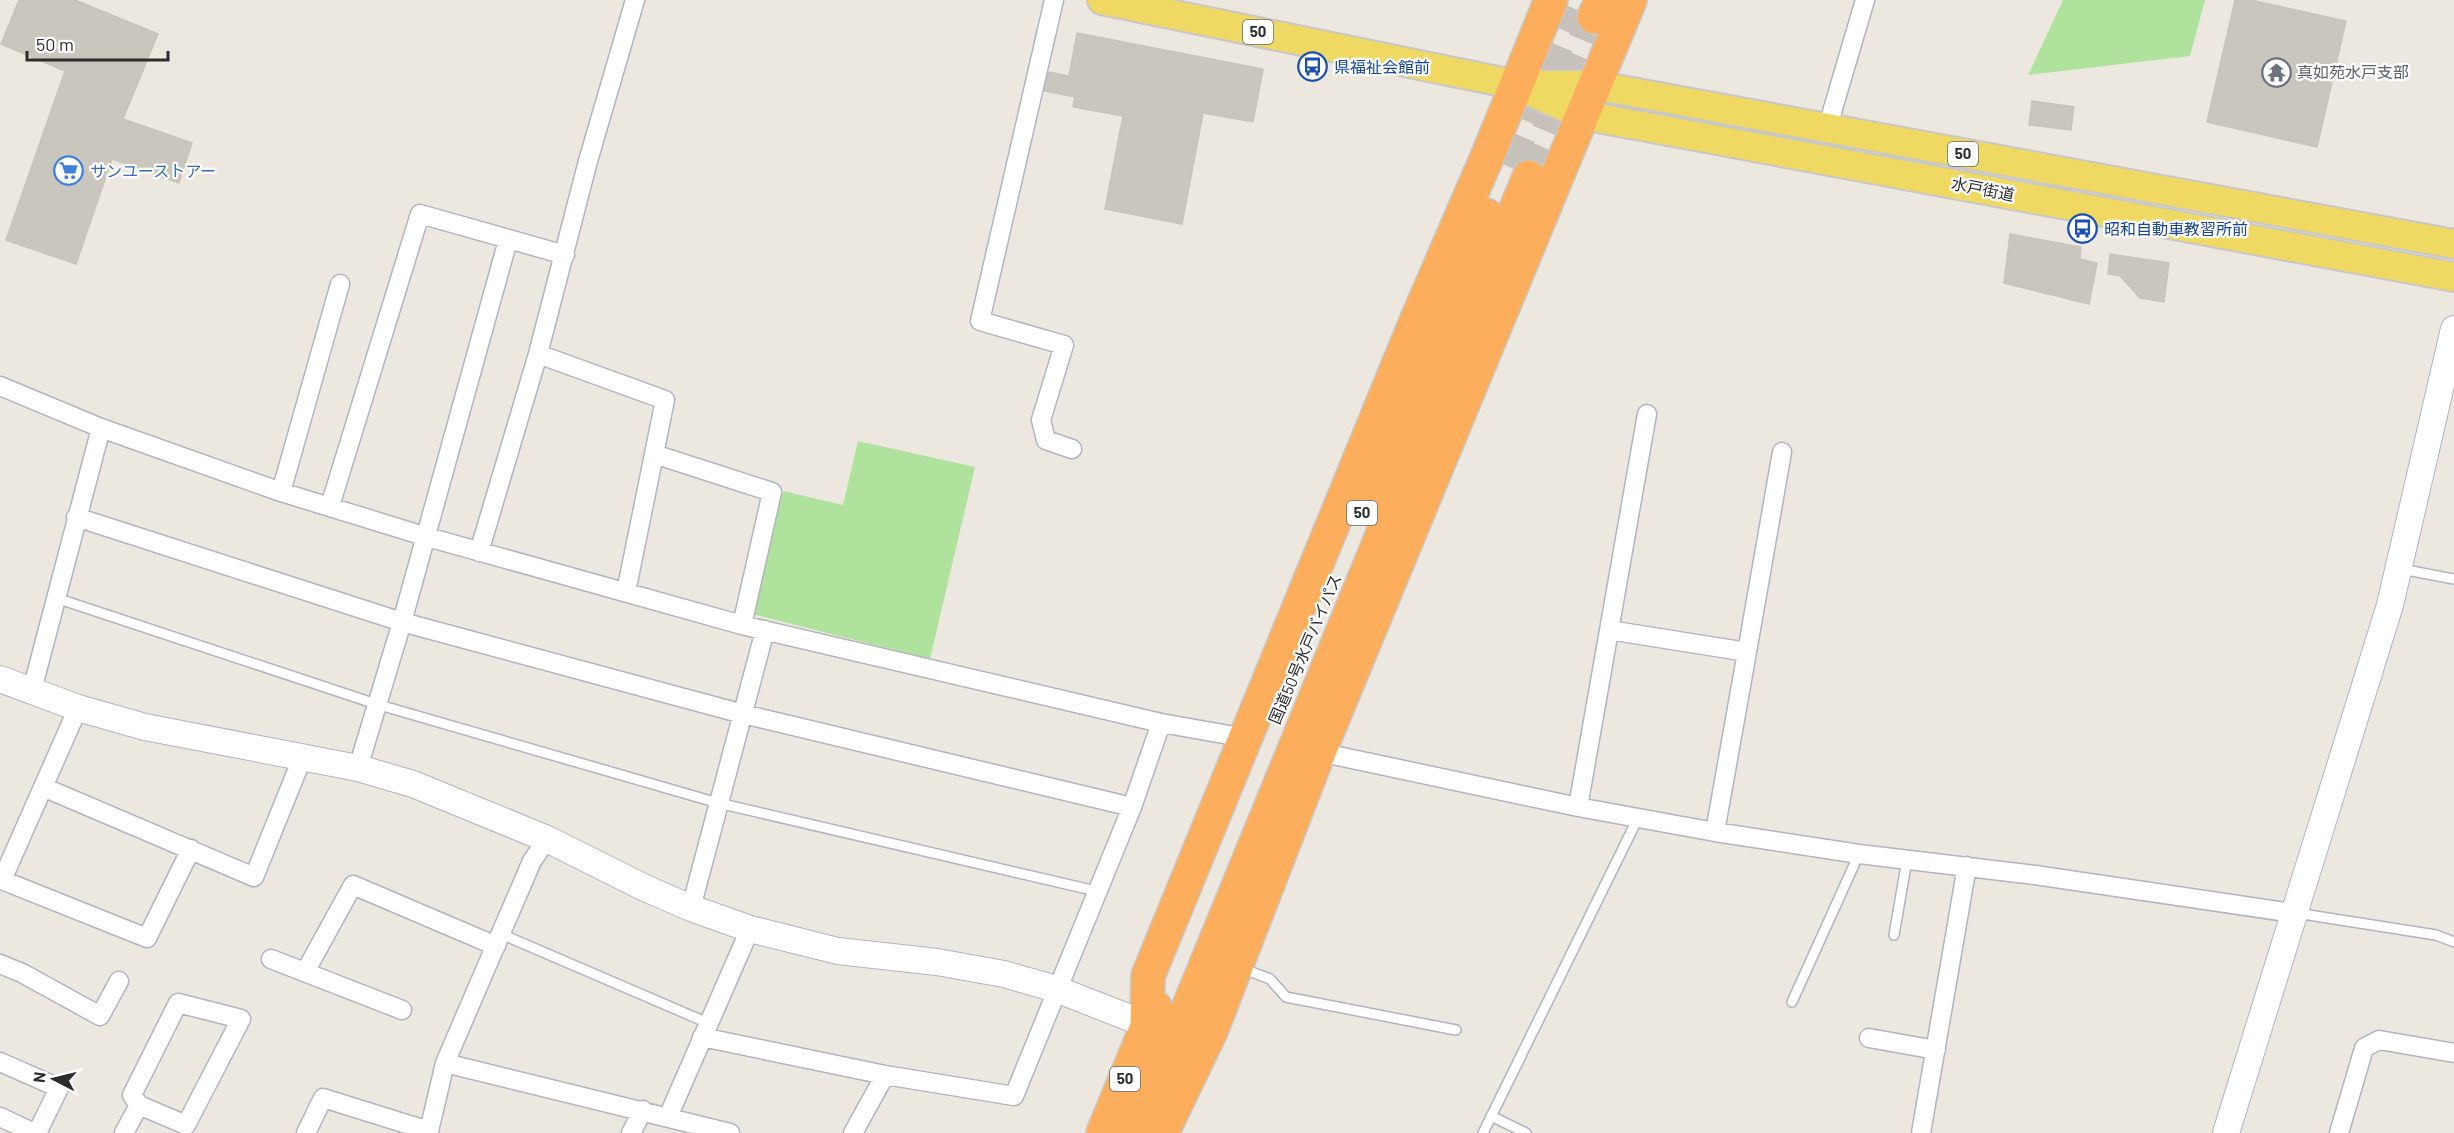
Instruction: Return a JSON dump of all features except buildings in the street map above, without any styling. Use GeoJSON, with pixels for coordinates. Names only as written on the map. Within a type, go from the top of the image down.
{"type":"FeatureCollection","features":[{"type":"Feature","properties":{"kind":"highway"},"geometry":{"type":"LineString","coordinates":[[1162,1133],[1210,1031],[1319,752],[1630,0]]}},
{"type":"Feature","properties":{"kind":"highway"},"geometry":{"type":"LineString","coordinates":[[1161,1031],[1148,976],[1417,319],[1517,86],[1579,5]]}},
{"type":"Feature","properties":{"kind":"highway","name":"国道50号水戸バイパス"},"geometry":{"type":"LineString","coordinates":[[1103,1133],[1161,1031],[1518,172]]}},
{"type":"Feature","properties":{"kind":"highway","name":"国道50号水戸バイパス"},"geometry":{"type":"LineString","coordinates":[[1137,1133],[1161,1031]]}},
{"type":"Feature","properties":{"kind":"main road","name":"水戸街道"},"geometry":{"type":"LineString","coordinates":[[1102,0],[1155,5],[1517,86],[1582,115],[2454,277]]}},
{"type":"Feature","properties":{"kind":"main road","name":"水戸街道"},"geometry":{"type":"LineString","coordinates":[[1517,86],[1594,85],[2454,244]]}},
{"type":"Feature","properties":{"kind":"street"},"geometry":{"type":"LineString","coordinates":[[479,552],[538,354],[588,161],[635,0]]}},
{"type":"Feature","properties":{"kind":"street"},"geometry":{"type":"LineString","coordinates":[[1054,0],[980,321],[1064,345],[1041,420],[1046,440],[1072,449]]}},
{"type":"Feature","properties":{"kind":"street"},"geometry":{"type":"LineString","coordinates":[[1827,129],[1865,0]]}},
{"type":"Feature","properties":{"kind":"street"},"geometry":{"type":"LineString","coordinates":[[330,506],[420,214],[565,255]]}},
{"type":"Feature","properties":{"kind":"street"},"geometry":{"type":"LineString","coordinates":[[358,768],[402,622],[508,240]]}},
{"type":"Feature","properties":{"kind":"street"},"geometry":{"type":"LineString","coordinates":[[281,492],[340,284]]}},
{"type":"Feature","properties":{"kind":"street"},"geometry":{"type":"LineString","coordinates":[[2226,1133],[2390,605],[2454,329]]}},
{"type":"Feature","properties":{"kind":"street"},"geometry":{"type":"LineString","coordinates":[[538,354],[665,400],[626,592]]}},
{"type":"Feature","properties":{"kind":"street"},"geometry":{"type":"LineString","coordinates":[[0,386],[101,428],[281,492],[479,552],[742,625],[1161,723],[1246,738]]}},
{"type":"Feature","properties":{"kind":"street"},"geometry":{"type":"LineString","coordinates":[[1578,807],[1647,414]]}},
{"type":"Feature","properties":{"kind":"street"},"geometry":{"type":"LineString","coordinates":[[32,690],[101,428]]}},
{"type":"Feature","properties":{"kind":"street"},"geometry":{"type":"LineString","coordinates":[[1715,832],[1782,452]]}},
{"type":"Feature","properties":{"kind":"street"},"geometry":{"type":"LineString","coordinates":[[654,454],[772,492],[742,625]]}},
{"type":"Feature","properties":{"kind":"street"},"geometry":{"type":"LineString","coordinates":[[76,517],[402,622],[743,714],[1132,807]]}},
{"type":"Feature","properties":{"kind":"street"},"geometry":{"type":"LineString","coordinates":[[692,908],[765,630]]}},
{"type":"Feature","properties":{"kind":"street"},"geometry":{"type":"LineString","coordinates":[[1609,630],[1746,652]]}},
{"type":"Feature","properties":{"kind":"street"},"geometry":{"type":"LineString","coordinates":[[0,679],[78,708],[145,727],[303,756],[358,768],[413,784],[547,839],[645,888],[750,929],[838,951],[982,969],[1056,989],[1161,1031],[1210,1031]]}},
{"type":"Feature","properties":{"kind":"street"},"geometry":{"type":"LineString","coordinates":[[78,708],[2,880],[147,938],[191,849]]}},
{"type":"Feature","properties":{"kind":"street"},"geometry":{"type":"LineString","coordinates":[[705,1030],[885,1075],[1014,1096],[1132,807],[1161,723]]}},
{"type":"Feature","properties":{"kind":"street"},"geometry":{"type":"LineString","coordinates":[[1319,752],[1578,807],[1715,832],[1859,854],[1967,866],[2293,913]]}},
{"type":"Feature","properties":{"kind":"street"},"geometry":{"type":"LineString","coordinates":[[43,787],[254,877],[303,756]]}},
{"type":"Feature","properties":{"kind":"street"},"geometry":{"type":"LineString","coordinates":[[306,1133],[323,1098],[429,1131],[445,1063],[532,861],[547,839]]}},
{"type":"Feature","properties":{"kind":"street"},"geometry":{"type":"LineString","coordinates":[[1922,1133],[1967,866]]}},
{"type":"Feature","properties":{"kind":"street"},"geometry":{"type":"LineString","coordinates":[[305,972],[353,885],[499,940]]}},
{"type":"Feature","properties":{"kind":"street"},"geometry":{"type":"LineString","coordinates":[[668,1117],[750,929]]}},
{"type":"Feature","properties":{"kind":"street"},"geometry":{"type":"LineString","coordinates":[[271,959],[402,1010]]}},
{"type":"Feature","properties":{"kind":"street"},"geometry":{"type":"LineString","coordinates":[[0,964],[22,973],[100,1016],[119,981]]}},
{"type":"Feature","properties":{"kind":"street"},"geometry":{"type":"LineString","coordinates":[[178,1003],[241,1019],[186,1125],[139,1105],[132,1095],[178,1003]]}},
{"type":"Feature","properties":{"kind":"street"},"geometry":{"type":"LineString","coordinates":[[1869,1038],[1936,1050]]}},
{"type":"Feature","properties":{"kind":"street"},"geometry":{"type":"LineString","coordinates":[[2339,1133],[2364,1048],[2379,1040],[2454,1053]]}},
{"type":"Feature","properties":{"kind":"street"},"geometry":{"type":"LineString","coordinates":[[0,1062],[59,1088],[35,1133],[0,1118]]}},
{"type":"Feature","properties":{"kind":"street"},"geometry":{"type":"LineString","coordinates":[[445,1063],[730,1133]]}},
{"type":"Feature","properties":{"kind":"street"},"geometry":{"type":"LineString","coordinates":[[853,1133],[885,1075]]}},
{"type":"Feature","properties":{"kind":"street"},"geometry":{"type":"LineString","coordinates":[[124,1133],[139,1105]]}},
{"type":"Feature","properties":{"kind":"street"},"geometry":{"type":"LineString","coordinates":[[631,1133],[643,1110]]}},
{"type":"Feature","properties":{"kind":"lane"},"geometry":{"type":"LineString","coordinates":[[2398,568],[2454,579]]}},
{"type":"Feature","properties":{"kind":"lane"},"geometry":{"type":"LineString","coordinates":[[56,598],[376,704],[718,802],[1096,891]]}},
{"type":"Feature","properties":{"kind":"lane"},"geometry":{"type":"LineString","coordinates":[[1483,1133],[1638,818]]}},
{"type":"Feature","properties":{"kind":"lane"},"geometry":{"type":"LineString","coordinates":[[1792,1002],[1859,854]]}},
{"type":"Feature","properties":{"kind":"lane"},"geometry":{"type":"LineString","coordinates":[[1894,935],[1907,860]]}},
{"type":"Feature","properties":{"kind":"lane"},"geometry":{"type":"LineString","coordinates":[[2293,913],[2436,935],[2454,942]]}},
{"type":"Feature","properties":{"kind":"lane"},"geometry":{"type":"LineString","coordinates":[[499,940],[705,1030]]}},
{"type":"Feature","properties":{"kind":"lane"},"geometry":{"type":"LineString","coordinates":[[1236,966],[1270,979],[1286,997],[1456,1030]]}},
{"type":"Feature","properties":{"kind":"lane"},"geometry":{"type":"LineString","coordinates":[[1491,1116],[1526,1133]]}},
{"type":"Feature","properties":{"kind":"green space"},"geometry":{"type":"Polygon","coordinates":[[[2063,0],[2205,0],[2190,56],[2028,75],[2063,0]]]}},
{"type":"Feature","properties":{"kind":"green space"},"geometry":{"type":"Polygon","coordinates":[[[858,441],[975,467],[930,659],[752,614],[783,491],[843,505],[858,441]]]}},
{"type":"Feature","properties":{"kind":"tunnel"},"geometry":{"type":"LineString","coordinates":[[1507,166],[1573,8]]}},
{"type":"Feature","properties":{"kind":"tunnel"},"geometry":{"type":"LineString","coordinates":[[1529,177],[1594,17]]}},
{"type":"Feature","properties":{"kind":"place","name":"県福祉会館前"},"geometry":{"type":"Point","coordinates":[1313,67]}},
{"type":"Feature","properties":{"kind":"place","name":"真如苑水戸支部"},"geometry":{"type":"Point","coordinates":[2276,72]}},
{"type":"Feature","properties":{"kind":"place","name":"サンユーストアー"},"geometry":{"type":"Point","coordinates":[69,171]}},
{"type":"Feature","properties":{"kind":"place","name":"昭和自動車教習所前"},"geometry":{"type":"Point","coordinates":[2083,229]}}]}
